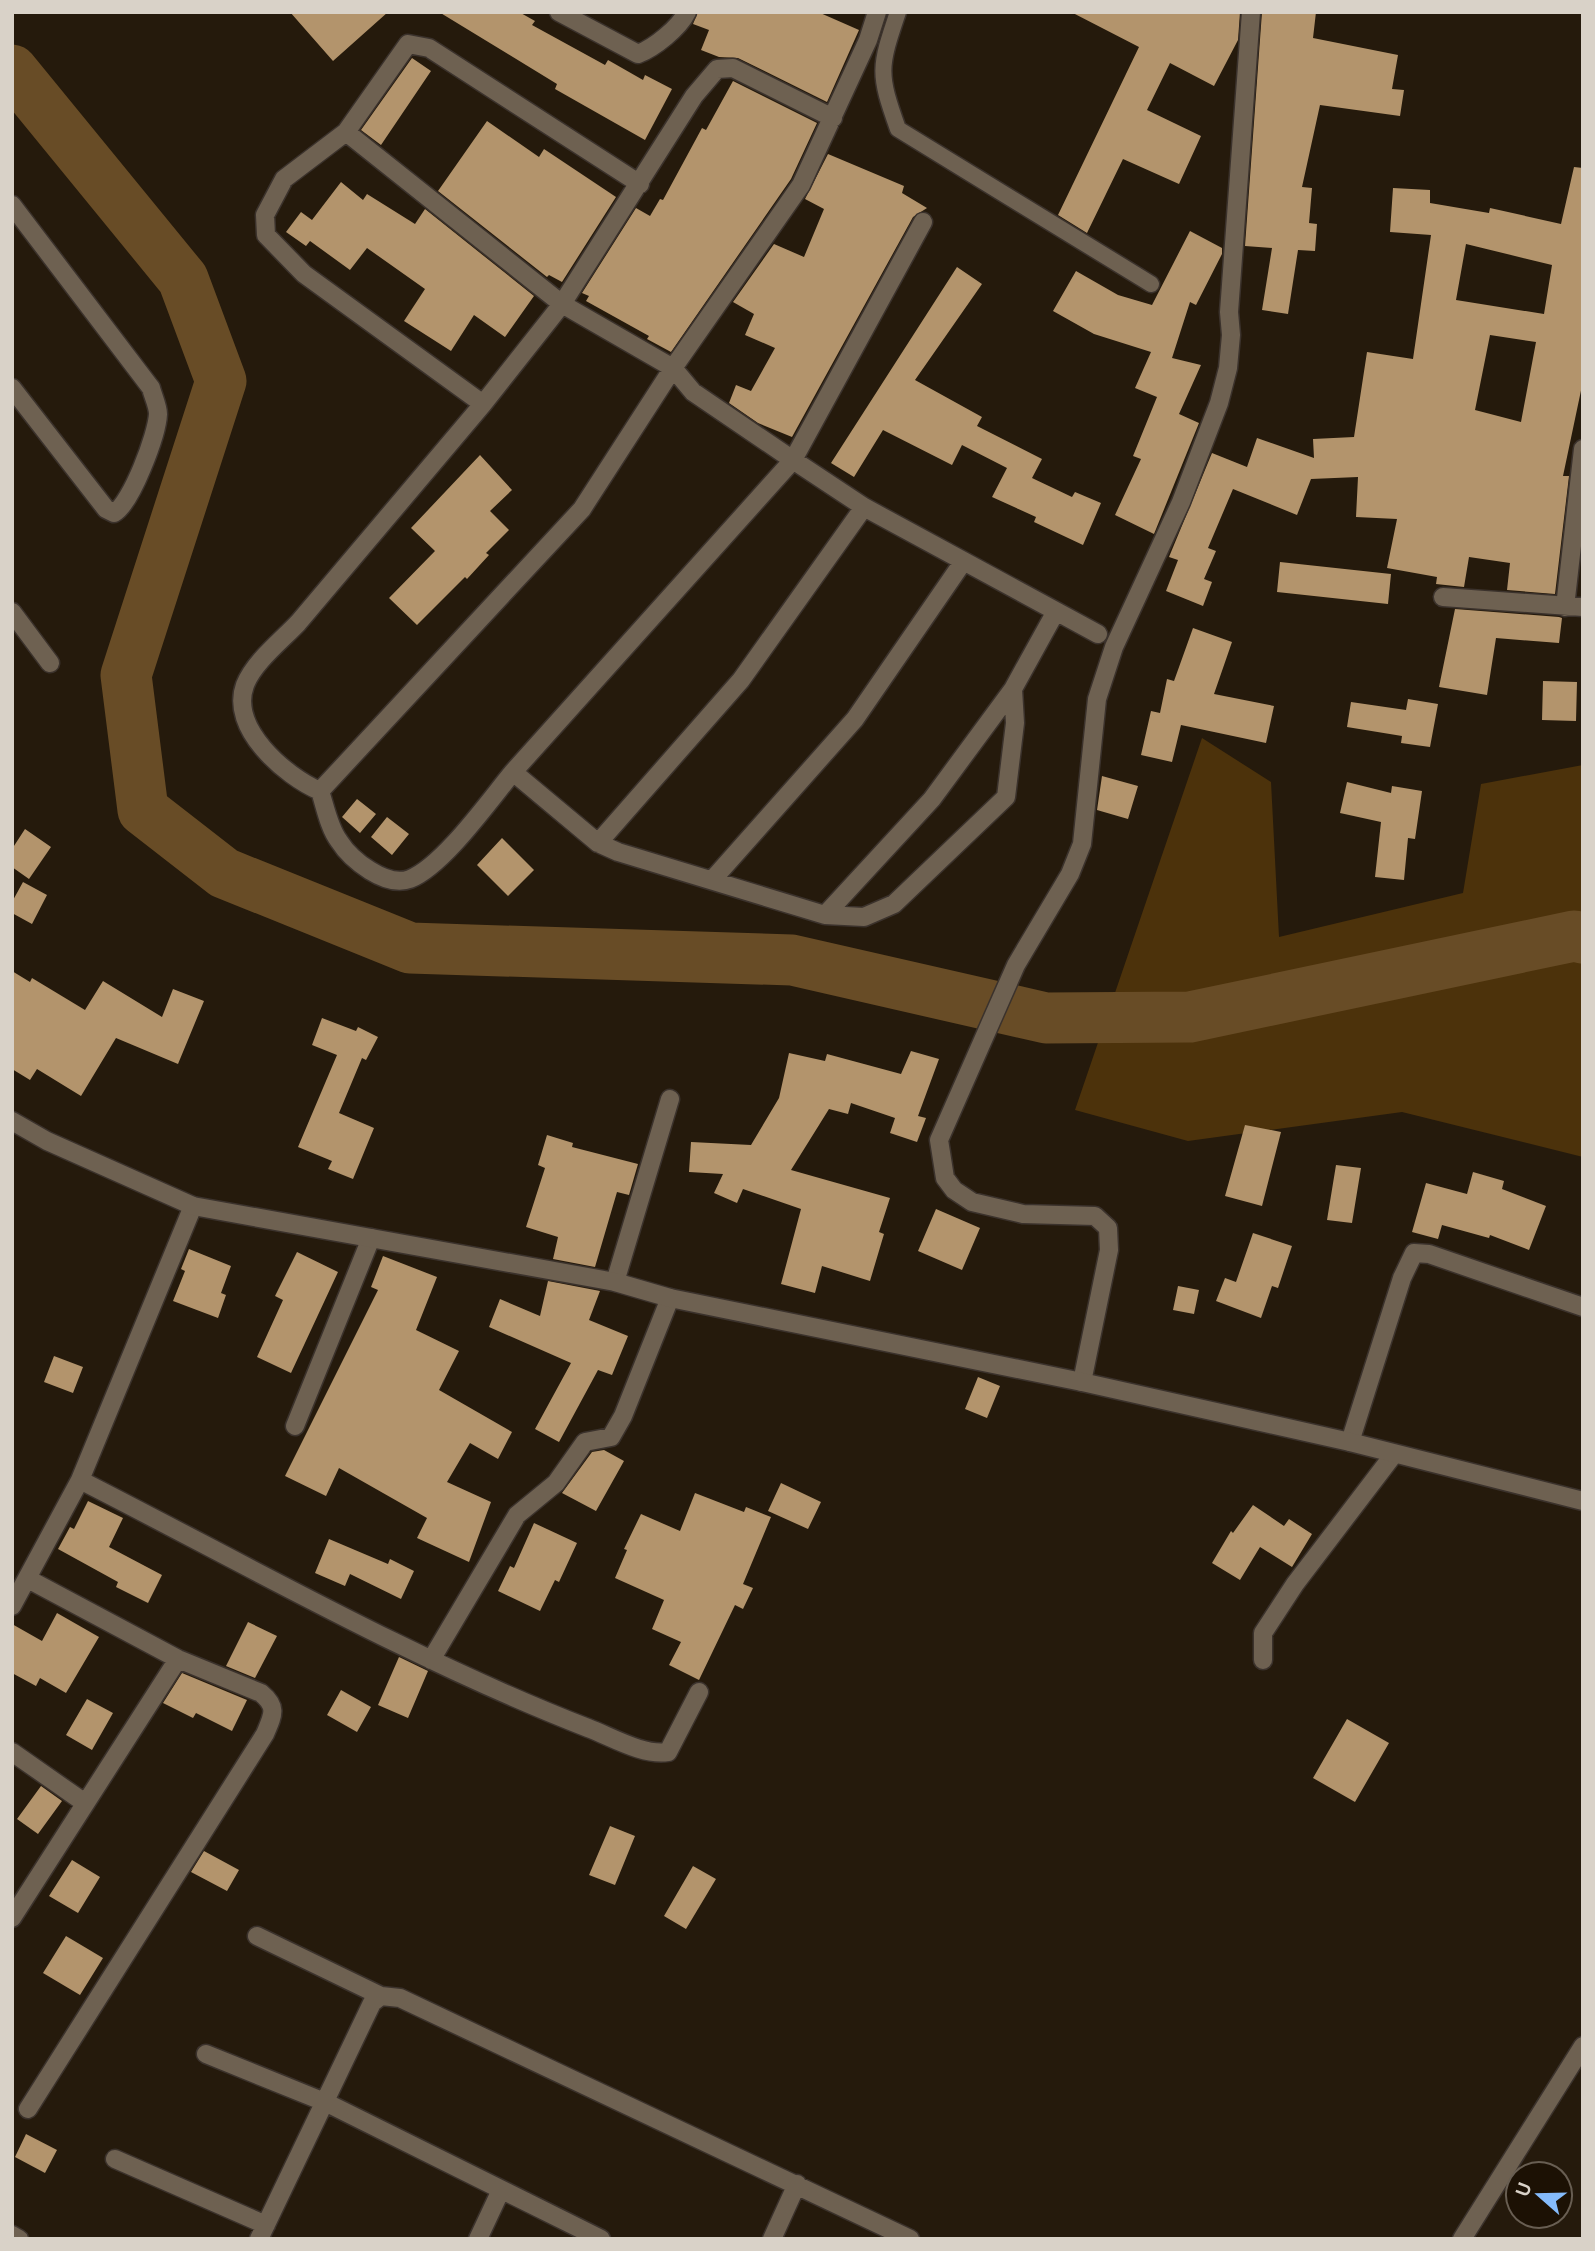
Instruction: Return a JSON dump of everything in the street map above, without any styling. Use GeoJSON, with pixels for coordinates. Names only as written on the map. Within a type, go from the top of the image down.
{"type":"FeatureCollection","features":[{"type":"Feature","properties":{"kind":"street"},"geometry":{"type":"LineString","coordinates":[[559,12],[638,54],[646,51],[682,20],[687,12]]}},
{"type":"Feature","properties":{"kind":"street"},"geometry":{"type":"LineString","coordinates":[[320,791],[582,509],[673,368],[801,185],[833,118],[877,12]]}},
{"type":"Feature","properties":{"kind":"street"},"geometry":{"type":"LineString","coordinates":[[1082,1382],[1109,1250],[1108,1228],[1095,1216],[1051,1217],[972,1202],[954,1190],[945,1178],[939,1140],[1016,965],[1070,874],[1082,844],[1097,699],[1114,647],[1181,502],[1219,403],[1231,335],[1230,301],[1251,12]]}},
{"type":"Feature","properties":{"kind":"street"},"geometry":{"type":"LineString","coordinates":[[483,404],[304,274],[266,236],[265,215],[284,180],[346,132],[408,44],[421,45],[640,184]]}},
{"type":"Feature","properties":{"kind":"street"},"geometry":{"type":"LineString","coordinates":[[833,118],[794,96],[724,66],[694,96],[562,304],[483,404],[298,623],[265,657],[245,685],[242,708],[252,731],[293,776],[320,791],[338,840],[362,865],[388,879],[408,880],[432,867],[513,772],[793,460],[923,222]]}},
{"type":"Feature","properties":{"kind":"street"},"geometry":{"type":"LineString","coordinates":[[346,132],[562,304],[673,368],[693,392],[793,460],[864,507],[1098,634]]}},
{"type":"Feature","properties":{"kind":"street"},"geometry":{"type":"LineString","coordinates":[[12,205],[151,388],[158,414],[148,449],[127,502],[121,510],[114,513],[106,509],[12,388]]}},
{"type":"Feature","properties":{"kind":"street"},"geometry":{"type":"LineString","coordinates":[[1443,597],[1574,607],[1583,449]]}},
{"type":"Feature","properties":{"kind":"street"},"geometry":{"type":"LineString","coordinates":[[598,843],[741,680],[864,507]]}},
{"type":"Feature","properties":{"kind":"street"},"geometry":{"type":"LineString","coordinates":[[714,878],[855,719],[962,562]]}},
{"type":"Feature","properties":{"kind":"street"},"geometry":{"type":"LineString","coordinates":[[12,612],[50,663]]}},
{"type":"Feature","properties":{"kind":"street"},"geometry":{"type":"LineString","coordinates":[[825,915],[932,799],[1013,689],[1055,612]]}},
{"type":"Feature","properties":{"kind":"street"},"geometry":{"type":"LineString","coordinates":[[513,772],[598,843],[825,915],[864,917],[894,904],[1006,797],[1015,723],[1013,689]]}},
{"type":"Feature","properties":{"kind":"street"},"geometry":{"type":"LineString","coordinates":[[615,1282],[670,1099]]}},
{"type":"Feature","properties":{"kind":"street"},"geometry":{"type":"LineString","coordinates":[[12,1121],[47,1141],[192,1206],[615,1282],[670,1298],[1082,1382],[1350,1442],[1583,1501]]}},
{"type":"Feature","properties":{"kind":"street"},"geometry":{"type":"LineString","coordinates":[[12,1606],[79,1480],[192,1206]]}},
{"type":"Feature","properties":{"kind":"street"},"geometry":{"type":"LineString","coordinates":[[295,1426],[371,1238]]}},
{"type":"Feature","properties":{"kind":"street"},"geometry":{"type":"LineString","coordinates":[[1350,1442],[1409,1259],[1414,1253],[1429,1254],[1583,1307]]}},
{"type":"Feature","properties":{"kind":"street"},"geometry":{"type":"LineString","coordinates":[[431,1660],[517,1515],[556,1483],[585,1442],[611,1437],[623,1416],[670,1298]]}},
{"type":"Feature","properties":{"kind":"street"},"geometry":{"type":"LineString","coordinates":[[1263,1660],[1263,1633],[1295,1584],[1394,1454]]}},
{"type":"Feature","properties":{"kind":"street"},"geometry":{"type":"LineString","coordinates":[[79,1480],[431,1660],[535,1707],[660,1754],[668,1752],[699,1692]]}},
{"type":"Feature","properties":{"kind":"street"},"geometry":{"type":"LineString","coordinates":[[28,1579],[178,1659],[261,1693],[271,1702],[274,1712],[265,1734],[28,2109]]}},
{"type":"Feature","properties":{"kind":"street"},"geometry":{"type":"LineString","coordinates":[[12,1918],[178,1659]]}},
{"type":"Feature","properties":{"kind":"street"},"geometry":{"type":"LineString","coordinates":[[12,1752],[85,1803]]}},
{"type":"Feature","properties":{"kind":"street"},"geometry":{"type":"LineString","coordinates":[[257,1936],[381,1996],[400,1998],[910,2239]]}},
{"type":"Feature","properties":{"kind":"street"},"geometry":{"type":"LineString","coordinates":[[115,2159],[263,2232],[327,2103],[372,2003],[381,1996]]}},
{"type":"Feature","properties":{"kind":"street"},"geometry":{"type":"LineString","coordinates":[[1462,2239],[1583,2046]]}},
{"type":"Feature","properties":{"kind":"street"},"geometry":{"type":"LineString","coordinates":[[206,2054],[327,2103],[601,2239]]}},
{"type":"Feature","properties":{"kind":"street"},"geometry":{"type":"LineString","coordinates":[[772,2239],[797,2184]]}},
{"type":"Feature","properties":{"kind":"street"},"geometry":{"type":"LineString","coordinates":[[478,2239],[501,2190]]}},
{"type":"Feature","properties":{"kind":"street"},"geometry":{"type":"LineString","coordinates":[[12,2235],[19,2239]]}},
{"type":"Feature","properties":{"kind":"lane"},"geometry":{"type":"LineString","coordinates":[[898,12],[883,55],[882,84],[898,129],[1151,284]]}},
{"type":"Feature","properties":{"kind":"shaded area"},"geometry":{"type":"Polygon","coordinates":[[[1202,738],[1271,782],[1279,937],[1463,893],[1481,784],[1583,765],[1583,1157],[1402,1112],[1188,1141],[1075,1110],[1202,738]]]}},
{"type":"Feature","properties":{"kind":"building"},"geometry":{"type":"Polygon","coordinates":[[[290,12],[388,12],[333,61],[290,12]]]}},
{"type":"Feature","properties":{"kind":"building"},"geometry":{"type":"Polygon","coordinates":[[[439,12],[519,12],[535,21],[532,25],[605,65],[608,60],[643,80],[645,75],[672,89],[645,140],[555,89],[557,84],[439,12]]]}},
{"type":"Feature","properties":{"kind":"building"},"geometry":{"type":"Polygon","coordinates":[[[698,12],[818,12],[859,30],[827,102],[738,58],[719,57],[701,50],[709,30],[693,24],[698,12]]]}},
{"type":"Feature","properties":{"kind":"building"},"geometry":{"type":"Polygon","coordinates":[[[1071,12],[1240,12],[1238,40],[1214,86],[1170,63],[1147,110],[1201,136],[1179,184],[1123,159],[1087,233],[1058,215],[1139,47],[1071,12]]]}},
{"type":"Feature","properties":{"kind":"building"},"geometry":{"type":"Polygon","coordinates":[[[1262,12],[1316,12],[1313,38],[1398,55],[1392,89],[1404,90],[1400,116],[1320,105],[1302,187],[1312,188],[1309,223],[1317,224],[1315,251],[1298,250],[1288,314],[1262,310],[1272,248],[1245,246],[1262,12]]]}},
{"type":"Feature","properties":{"kind":"building"},"geometry":{"type":"Polygon","coordinates":[[[412,58],[431,71],[381,145],[361,130],[412,58]]]}},
{"type":"Feature","properties":{"kind":"building"},"geometry":{"type":"Polygon","coordinates":[[[733,81],[817,123],[791,179],[671,352],[647,339],[649,336],[586,301],[589,296],[582,293],[636,208],[650,216],[660,199],[663,200],[702,128],[706,130],[733,81]]]}},
{"type":"Feature","properties":{"kind":"building"},"geometry":{"type":"Polygon","coordinates":[[[487,121],[539,157],[544,149],[616,197],[562,282],[549,275],[547,277],[438,191],[487,121]]]}},
{"type":"Feature","properties":{"kind":"building"},"geometry":{"type":"Polygon","coordinates":[[[828,154],[904,186],[902,193],[927,208],[913,217],[792,437],[758,423],[729,403],[736,385],[751,391],[775,348],[745,335],[754,314],[733,302],[774,244],[804,257],[824,209],[805,199],[828,154]]]}},
{"type":"Feature","properties":{"kind":"building"},"geometry":{"type":"Polygon","coordinates":[[[1574,167],[1583,168],[1583,381],[1563,476],[1569,476],[1555,594],[1507,590],[1510,563],[1469,557],[1464,587],[1436,584],[1437,577],[1387,568],[1397,519],[1356,517],[1358,477],[1311,479],[1297,515],[1233,489],[1208,548],[1216,551],[1204,579],[1212,582],[1203,606],[1166,591],[1178,560],[1169,557],[1212,453],[1247,467],[1257,438],[1314,458],[1313,439],[1354,437],[1367,352],[1413,359],[1431,235],[1390,232],[1393,188],[1430,190],[1430,203],[1489,213],[1490,208],[1561,224],[1574,167]],[[1466,244],[1456,300],[1544,314],[1552,265],[1466,244]],[[1490,335],[1475,410],[1521,422],[1536,342],[1490,335]]]}},
{"type":"Feature","properties":{"kind":"building"},"geometry":{"type":"Polygon","coordinates":[[[341,182],[363,200],[367,194],[415,224],[425,209],[534,296],[505,337],[474,315],[451,351],[404,321],[425,289],[367,248],[350,270],[310,241],[306,246],[286,232],[301,212],[312,220],[341,182]]]}},
{"type":"Feature","properties":{"kind":"building"},"geometry":{"type":"Polygon","coordinates":[[[1190,231],[1222,248],[1222,254],[1196,305],[1190,302],[1172,358],[1201,365],[1179,414],[1199,423],[1154,534],[1115,515],[1141,459],[1133,456],[1157,397],[1135,388],[1151,352],[1094,334],[1053,311],[1076,271],[1118,295],[1152,305],[1190,231]]]}},
{"type":"Feature","properties":{"kind":"building"},"geometry":{"type":"Polygon","coordinates":[[[957,267],[982,284],[915,380],[982,417],[977,426],[1042,459],[1032,478],[1072,497],[1075,492],[1101,503],[1083,545],[1034,522],[1036,517],[992,497],[1007,468],[962,445],[952,465],[883,430],[854,477],[831,463],[957,267]]]}},
{"type":"Feature","properties":{"kind":"building"},"geometry":{"type":"Polygon","coordinates":[[[480,455],[512,490],[490,511],[509,530],[486,553],[489,555],[467,579],[465,577],[417,625],[389,598],[435,551],[411,528],[480,455]]]}},
{"type":"Feature","properties":{"kind":"building"},"geometry":{"type":"Polygon","coordinates":[[[1280,562],[1391,574],[1388,604],[1277,592],[1280,562]]]}},
{"type":"Feature","properties":{"kind":"building"},"geometry":{"type":"Polygon","coordinates":[[[1455,609],[1559,617],[1562,618],[1559,643],[1496,638],[1487,695],[1439,687],[1455,609]]]}},
{"type":"Feature","properties":{"kind":"building"},"geometry":{"type":"Polygon","coordinates":[[[1193,628],[1232,642],[1214,694],[1274,706],[1266,743],[1181,725],[1172,762],[1141,755],[1151,711],[1160,713],[1167,679],[1174,681],[1193,628]]]}},
{"type":"Feature","properties":{"kind":"building"},"geometry":{"type":"Polygon","coordinates":[[[1543,681],[1577,682],[1576,721],[1542,720],[1543,681]]]}},
{"type":"Feature","properties":{"kind":"building"},"geometry":{"type":"Polygon","coordinates":[[[1408,699],[1438,704],[1430,747],[1401,743],[1402,736],[1347,727],[1351,702],[1406,710],[1408,699]]]}},
{"type":"Feature","properties":{"kind":"building"},"geometry":{"type":"Polygon","coordinates":[[[1102,776],[1138,786],[1128,819],[1097,810],[1102,776]]]}},
{"type":"Feature","properties":{"kind":"building"},"geometry":{"type":"Polygon","coordinates":[[[1347,782],[1391,793],[1392,786],[1422,791],[1415,839],[1408,838],[1404,880],[1375,877],[1381,822],[1340,813],[1347,782]]]}},
{"type":"Feature","properties":{"kind":"building"},"geometry":{"type":"Polygon","coordinates":[[[357,799],[376,814],[360,833],[342,817],[357,799]]]}},
{"type":"Feature","properties":{"kind":"building"},"geometry":{"type":"Polygon","coordinates":[[[387,817],[409,834],[392,855],[371,837],[387,817]]]}},
{"type":"Feature","properties":{"kind":"building"},"geometry":{"type":"Polygon","coordinates":[[[25,829],[51,847],[29,879],[12,867],[12,849],[25,829]]]}},
{"type":"Feature","properties":{"kind":"building"},"geometry":{"type":"Polygon","coordinates":[[[502,838],[534,870],[508,896],[477,865],[502,838]]]}},
{"type":"Feature","properties":{"kind":"building"},"geometry":{"type":"Polygon","coordinates":[[[23,882],[47,895],[32,924],[12,913],[12,902],[23,882]]]}},
{"type":"Feature","properties":{"kind":"building"},"geometry":{"type":"Polygon","coordinates":[[[12,971],[30,982],[32,978],[85,1010],[103,981],[162,1017],[173,989],[204,1001],[178,1064],[116,1038],[81,1096],[37,1069],[30,1080],[12,1069],[12,971]]]}},
{"type":"Feature","properties":{"kind":"building"},"geometry":{"type":"Polygon","coordinates":[[[322,1018],[356,1031],[358,1027],[378,1037],[366,1060],[362,1058],[339,1113],[374,1128],[353,1179],[328,1169],[332,1161],[298,1147],[337,1055],[312,1045],[322,1018]]]}},
{"type":"Feature","properties":{"kind":"building"},"geometry":{"type":"Polygon","coordinates":[[[911,1051],[939,1059],[918,1116],[926,1118],[917,1142],[890,1133],[895,1118],[851,1103],[848,1114],[829,1109],[791,1170],[890,1198],[879,1232],[884,1234],[870,1281],[822,1266],[815,1293],[781,1284],[801,1209],[743,1189],[737,1203],[714,1193],[723,1174],[689,1172],[691,1142],[751,1145],[779,1098],[789,1053],[825,1061],[827,1054],[901,1074],[911,1051]]]}},
{"type":"Feature","properties":{"kind":"building"},"geometry":{"type":"Polygon","coordinates":[[[1245,1125],[1281,1132],[1262,1206],[1225,1196],[1245,1125]]]}},
{"type":"Feature","properties":{"kind":"building"},"geometry":{"type":"Polygon","coordinates":[[[547,1135],[573,1143],[572,1147],[638,1164],[629,1195],[617,1192],[595,1267],[553,1259],[558,1237],[526,1227],[545,1168],[538,1165],[547,1135]]]}},
{"type":"Feature","properties":{"kind":"building"},"geometry":{"type":"Polygon","coordinates":[[[1336,1165],[1361,1168],[1352,1223],[1327,1220],[1336,1165]]]}},
{"type":"Feature","properties":{"kind":"building"},"geometry":{"type":"Polygon","coordinates":[[[1473,1172],[1504,1181],[1502,1189],[1546,1206],[1529,1250],[1490,1235],[1489,1238],[1442,1225],[1438,1239],[1412,1232],[1426,1183],[1467,1194],[1473,1172]]]}},
{"type":"Feature","properties":{"kind":"building"},"geometry":{"type":"Polygon","coordinates":[[[936,1209],[980,1228],[962,1270],[918,1251],[936,1209]]]}},
{"type":"Feature","properties":{"kind":"building"},"geometry":{"type":"Polygon","coordinates":[[[1253,1233],[1292,1246],[1278,1288],[1272,1286],[1261,1318],[1216,1301],[1225,1278],[1236,1282],[1253,1233]]]}},
{"type":"Feature","properties":{"kind":"building"},"geometry":{"type":"Polygon","coordinates":[[[189,1249],[231,1266],[221,1293],[226,1295],[218,1318],[173,1301],[185,1271],[181,1269],[189,1249]]]}},
{"type":"Feature","properties":{"kind":"building"},"geometry":{"type":"Polygon","coordinates":[[[297,1252],[338,1272],[291,1373],[257,1357],[283,1300],[275,1296],[297,1252]]]}},
{"type":"Feature","properties":{"kind":"building"},"geometry":{"type":"Polygon","coordinates":[[[383,1256],[437,1277],[416,1330],[459,1351],[439,1390],[512,1432],[498,1459],[470,1443],[447,1482],[491,1502],[469,1562],[417,1538],[427,1518],[339,1468],[326,1496],[285,1476],[378,1290],[371,1287],[383,1256]]]}},
{"type":"Feature","properties":{"kind":"building"},"geometry":{"type":"Polygon","coordinates":[[[548,1281],[600,1291],[589,1320],[628,1336],[612,1375],[598,1370],[559,1442],[535,1429],[571,1363],[489,1327],[500,1299],[540,1316],[548,1281]]]}},
{"type":"Feature","properties":{"kind":"building"},"geometry":{"type":"Polygon","coordinates":[[[1178,1286],[1199,1290],[1194,1314],[1173,1310],[1178,1286]]]}},
{"type":"Feature","properties":{"kind":"building"},"geometry":{"type":"Polygon","coordinates":[[[54,1356],[83,1367],[73,1393],[44,1382],[54,1356]]]}},
{"type":"Feature","properties":{"kind":"building"},"geometry":{"type":"Polygon","coordinates":[[[978,1377],[1000,1386],[987,1418],[965,1409],[978,1377]]]}},
{"type":"Feature","properties":{"kind":"building"},"geometry":{"type":"Polygon","coordinates":[[[604,1450],[624,1461],[596,1511],[562,1493],[592,1452],[604,1450]]]}},
{"type":"Feature","properties":{"kind":"building"},"geometry":{"type":"Polygon","coordinates":[[[781,1483],[821,1502],[808,1529],[768,1511],[781,1483]]]}},
{"type":"Feature","properties":{"kind":"building"},"geometry":{"type":"Polygon","coordinates":[[[695,1493],[744,1512],[746,1507],[771,1517],[743,1584],[753,1588],[743,1609],[735,1605],[699,1680],[669,1665],[681,1642],[652,1629],[664,1600],[615,1578],[627,1550],[624,1549],[641,1514],[680,1531],[695,1493]]]}},
{"type":"Feature","properties":{"kind":"building"},"geometry":{"type":"Polygon","coordinates":[[[88,1501],[123,1518],[109,1547],[162,1575],[148,1603],[116,1587],[118,1582],[58,1549],[70,1527],[74,1529],[88,1501]]]}},
{"type":"Feature","properties":{"kind":"building"},"geometry":{"type":"Polygon","coordinates":[[[1253,1505],[1284,1526],[1289,1519],[1312,1534],[1292,1567],[1260,1547],[1240,1580],[1212,1563],[1231,1531],[1233,1533],[1253,1505]]]}},
{"type":"Feature","properties":{"kind":"building"},"geometry":{"type":"Polygon","coordinates":[[[534,1523],[577,1543],[559,1582],[555,1580],[540,1611],[498,1591],[510,1566],[514,1568],[534,1523]]]}},
{"type":"Feature","properties":{"kind":"building"},"geometry":{"type":"Polygon","coordinates":[[[329,1539],[388,1564],[390,1559],[414,1571],[401,1599],[350,1574],[345,1586],[315,1573],[329,1539]]]}},
{"type":"Feature","properties":{"kind":"building"},"geometry":{"type":"Polygon","coordinates":[[[57,1613],[99,1637],[66,1693],[40,1678],[36,1686],[12,1673],[12,1624],[42,1641],[57,1613]]]}},
{"type":"Feature","properties":{"kind":"building"},"geometry":{"type":"Polygon","coordinates":[[[248,1622],[277,1636],[255,1678],[226,1666],[248,1622]]]}},
{"type":"Feature","properties":{"kind":"building"},"geometry":{"type":"Polygon","coordinates":[[[399,1657],[428,1671],[408,1718],[378,1705],[399,1657]]]}},
{"type":"Feature","properties":{"kind":"building"},"geometry":{"type":"Polygon","coordinates":[[[182,1673],[247,1700],[232,1731],[196,1713],[193,1718],[163,1703],[182,1673]]]}},
{"type":"Feature","properties":{"kind":"building"},"geometry":{"type":"Polygon","coordinates":[[[341,1690],[371,1707],[357,1732],[327,1715],[341,1690]]]}},
{"type":"Feature","properties":{"kind":"building"},"geometry":{"type":"Polygon","coordinates":[[[87,1699],[113,1713],[92,1750],[66,1735],[87,1699]]]}},
{"type":"Feature","properties":{"kind":"building"},"geometry":{"type":"Polygon","coordinates":[[[1347,1719],[1389,1743],[1355,1802],[1313,1778],[1347,1719]]]}},
{"type":"Feature","properties":{"kind":"building"},"geometry":{"type":"Polygon","coordinates":[[[41,1786],[62,1801],[38,1834],[17,1819],[41,1786]]]}},
{"type":"Feature","properties":{"kind":"building"},"geometry":{"type":"Polygon","coordinates":[[[610,1826],[635,1836],[615,1885],[589,1875],[610,1826]]]}},
{"type":"Feature","properties":{"kind":"building"},"geometry":{"type":"Polygon","coordinates":[[[204,1851],[239,1870],[227,1891],[191,1872],[204,1851]]]}},
{"type":"Feature","properties":{"kind":"building"},"geometry":{"type":"Polygon","coordinates":[[[72,1860],[100,1877],[78,1913],[49,1896],[72,1860]]]}},
{"type":"Feature","properties":{"kind":"building"},"geometry":{"type":"Polygon","coordinates":[[[693,1866],[716,1879],[686,1929],[664,1916],[693,1866]]]}},
{"type":"Feature","properties":{"kind":"building"},"geometry":{"type":"Polygon","coordinates":[[[66,1936],[103,1958],[80,1995],[43,1973],[66,1936]]]}},
{"type":"Feature","properties":{"kind":"building"},"geometry":{"type":"Polygon","coordinates":[[[26,2134],[57,2150],[45,2173],[15,2157],[26,2134]]]}},
{"type":"Feature","properties":{"kind":"waterway"},"geometry":{"type":"LineString","coordinates":[[12,70],[183,279],[221,381],[126,675],[143,810],[224,873],[410,948],[792,960],[1046,1018],[1190,1017],[1574,936],[1583,938]]}}]}
